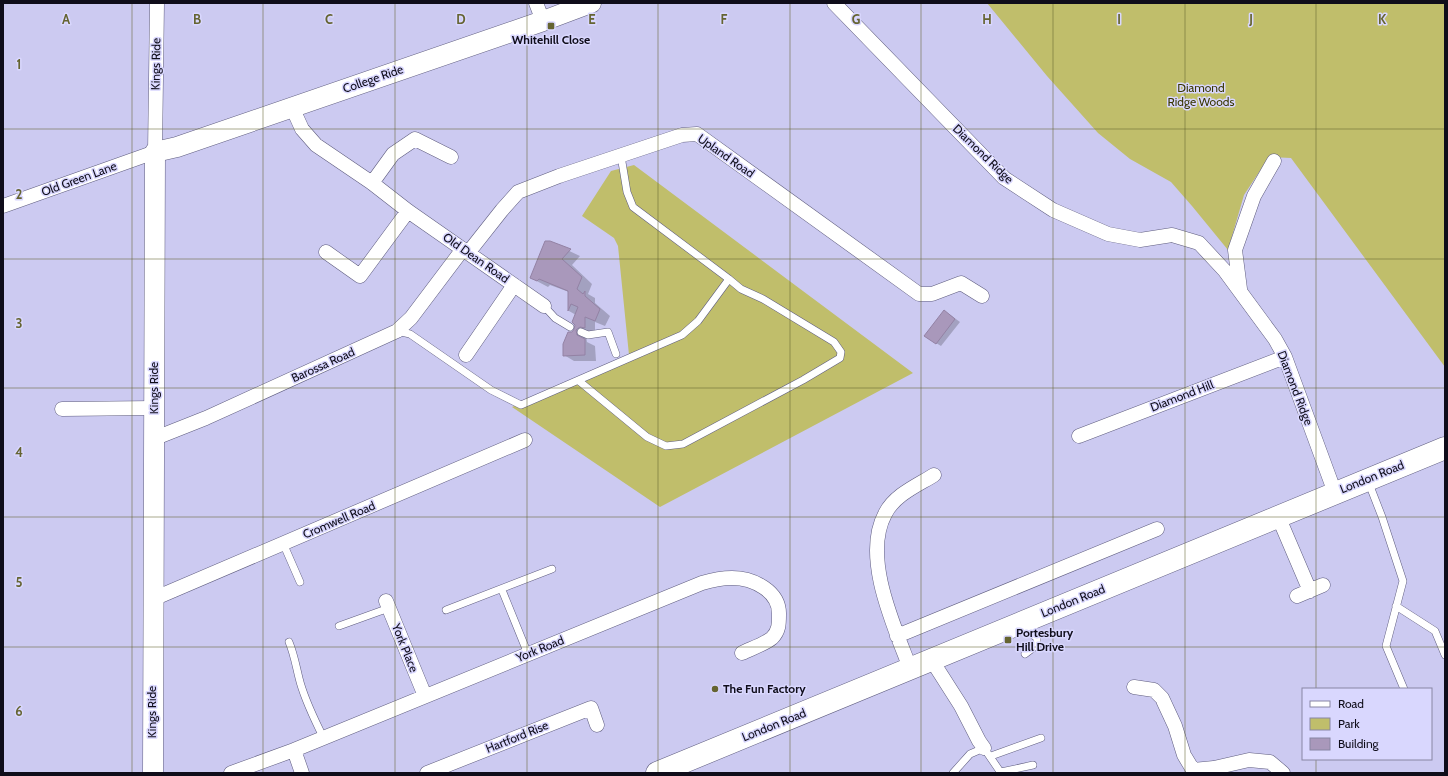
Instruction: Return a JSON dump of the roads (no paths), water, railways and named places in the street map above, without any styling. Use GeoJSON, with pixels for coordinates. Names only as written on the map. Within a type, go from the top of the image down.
{"type":"FeatureCollection","features":[{"type":"Feature","properties":{"kind":"main road","name":"London Road"},"geometry":{"type":"LineString","coordinates":[[657,773],[1335,492],[1445,448]]}},
{"type":"Feature","properties":{"kind":"street","name":"Kings Ride"},"geometry":{"type":"LineString","coordinates":[[153,773],[153,440],[157,3]]}},
{"type":"Feature","properties":{"kind":"street","name":"College Ride"},"geometry":{"type":"LineString","coordinates":[[155,152],[176,147],[292,107],[540,12],[591,3]]}},
{"type":"Feature","properties":{"kind":"street","name":"Diamond Ridge"},"geometry":{"type":"LineString","coordinates":[[834,3],[1004,178],[1053,210],[1108,234],[1140,240],[1172,235],[1199,243],[1225,271],[1275,340],[1285,357],[1335,492]]}},
{"type":"Feature","properties":{"kind":"street","name":"Old Dean Road"},"geometry":{"type":"LineString","coordinates":[[292,107],[302,129],[316,146],[372,183],[408,211],[544,306]]}},
{"type":"Feature","properties":{"kind":"street","name":"Upland Road"},"geometry":{"type":"LineString","coordinates":[[465,251],[518,192],[559,176],[682,135],[697,134],[919,294],[932,294],[956,279],[982,296]]}},
{"type":"Feature","properties":{"kind":"street"},"geometry":{"type":"LineString","coordinates":[[372,183],[393,154],[415,139],[451,157]]}},
{"type":"Feature","properties":{"kind":"street","name":"Old Green Lane"},"geometry":{"type":"LineString","coordinates":[[3,206],[155,152]]}},
{"type":"Feature","properties":{"kind":"street","name":"Diamond Ridge"},"geometry":{"type":"LineString","coordinates":[[1240,292],[1235,250],[1254,196],[1274,161]]}},
{"type":"Feature","properties":{"kind":"street"},"geometry":{"type":"LineString","coordinates":[[326,252],[360,276],[408,211]]}},
{"type":"Feature","properties":{"kind":"street","name":"Barossa Road"},"geometry":{"type":"LineString","coordinates":[[153,440],[206,418],[397,331],[411,318],[465,251]]}},
{"type":"Feature","properties":{"kind":"street"},"geometry":{"type":"LineString","coordinates":[[466,355],[514,285]]}},
{"type":"Feature","properties":{"kind":"street","name":"Diamond Hill"},"geometry":{"type":"LineString","coordinates":[[1079,436],[1285,357]]}},
{"type":"Feature","properties":{"kind":"street"},"geometry":{"type":"LineString","coordinates":[[62,409],[154,408]]}},
{"type":"Feature","properties":{"kind":"street","name":"Cromwell Road"},"geometry":{"type":"LineString","coordinates":[[153,599],[524,440]]}},
{"type":"Feature","properties":{"kind":"street"},"geometry":{"type":"LineString","coordinates":[[910,668],[887,610],[879,570],[877,538],[885,513],[901,495],[934,475]]}},
{"type":"Feature","properties":{"kind":"street"},"geometry":{"type":"LineString","coordinates":[[1278,516],[1310,591]]}},
{"type":"Feature","properties":{"kind":"street"},"geometry":{"type":"LineString","coordinates":[[898,636],[1157,529]]}},
{"type":"Feature","properties":{"kind":"street","name":"York Road"},"geometry":{"type":"LineString","coordinates":[[231,773],[294,750],[702,583],[717,579],[733,578],[761,584],[775,596],[780,611],[779,628],[772,638],[742,653]]}},
{"type":"Feature","properties":{"kind":"street"},"geometry":{"type":"LineString","coordinates":[[1297,596],[1324,586]]}},
{"type":"Feature","properties":{"kind":"street","name":"York Place"},"geometry":{"type":"LineString","coordinates":[[387,604],[425,696]]}},
{"type":"Feature","properties":{"kind":"street"},"geometry":{"type":"LineString","coordinates":[[932,660],[961,706],[978,741],[987,752]]}},
{"type":"Feature","properties":{"kind":"street"},"geometry":{"type":"LineString","coordinates":[[1134,687],[1154,690],[1162,698],[1175,726],[1184,755],[1193,772],[1249,760],[1270,762],[1283,773]]}},
{"type":"Feature","properties":{"kind":"street","name":"Hartford Rise"},"geometry":{"type":"LineString","coordinates":[[427,773],[590,708],[597,725]]}},
{"type":"Feature","properties":{"kind":"street"},"geometry":{"type":"LineString","coordinates":[[294,750],[302,773]]}},
{"type":"Feature","properties":{"kind":"lane"},"geometry":{"type":"LineString","coordinates":[[579,381],[647,437],[666,446],[673,446],[683,444],[803,380],[840,358],[841,352],[834,342],[763,299],[741,289],[633,207],[627,192],[621,156]]}},
{"type":"Feature","properties":{"kind":"lane"},"geometry":{"type":"LineString","coordinates":[[397,331],[410,334],[491,390],[508,400],[521,405],[682,335],[698,321],[729,279]]}},
{"type":"Feature","properties":{"kind":"lane"},"geometry":{"type":"LineString","coordinates":[[544,306],[555,318],[570,327]]}},
{"type":"Feature","properties":{"kind":"lane"},"geometry":{"type":"LineString","coordinates":[[581,332],[588,335],[608,332],[616,354]]}},
{"type":"Feature","properties":{"kind":"lane"},"geometry":{"type":"LineString","coordinates":[[1367,479],[1382,517],[1403,581],[1386,646],[1404,688]]}},
{"type":"Feature","properties":{"kind":"lane"},"geometry":{"type":"LineString","coordinates":[[283,543],[300,582]]}},
{"type":"Feature","properties":{"kind":"lane"},"geometry":{"type":"LineString","coordinates":[[446,610],[552,570]]}},
{"type":"Feature","properties":{"kind":"lane"},"geometry":{"type":"LineString","coordinates":[[502,590],[528,654]]}},
{"type":"Feature","properties":{"kind":"lane"},"geometry":{"type":"LineString","coordinates":[[338,626],[387,604]]}},
{"type":"Feature","properties":{"kind":"lane"},"geometry":{"type":"LineString","coordinates":[[1396,606],[1435,631],[1445,655]]}},
{"type":"Feature","properties":{"kind":"lane"},"geometry":{"type":"LineString","coordinates":[[1025,621],[1033,635],[1037,638],[1037,645],[1025,654]]}},
{"type":"Feature","properties":{"kind":"lane"},"geometry":{"type":"LineString","coordinates":[[289,642],[295,657],[299,679],[310,712],[322,738]]}},
{"type":"Feature","properties":{"kind":"lane"},"geometry":{"type":"LineString","coordinates":[[956,772],[970,754],[987,752],[1041,738]]}},
{"type":"Feature","properties":{"kind":"lane"},"geometry":{"type":"LineString","coordinates":[[987,752],[1001,773],[1033,765]]}},
{"type":"Feature","properties":{"kind":"place","name":"Whitehill Close"},"geometry":{"type":"Point","coordinates":[551,26]}},
{"type":"Feature","properties":{"kind":"place","name":"Portesbury Hill Drive"},"geometry":{"type":"Point","coordinates":[1008,640]}},
{"type":"Feature","properties":{"kind":"place","name":"The Fun Factory"},"geometry":{"type":"Point","coordinates":[715,689]}},
{"type":"Feature","properties":{"kind":"park label","name":"Diamond Ridge Woods"},"geometry":{"type":"Point","coordinates":[1201,95]}}]}
